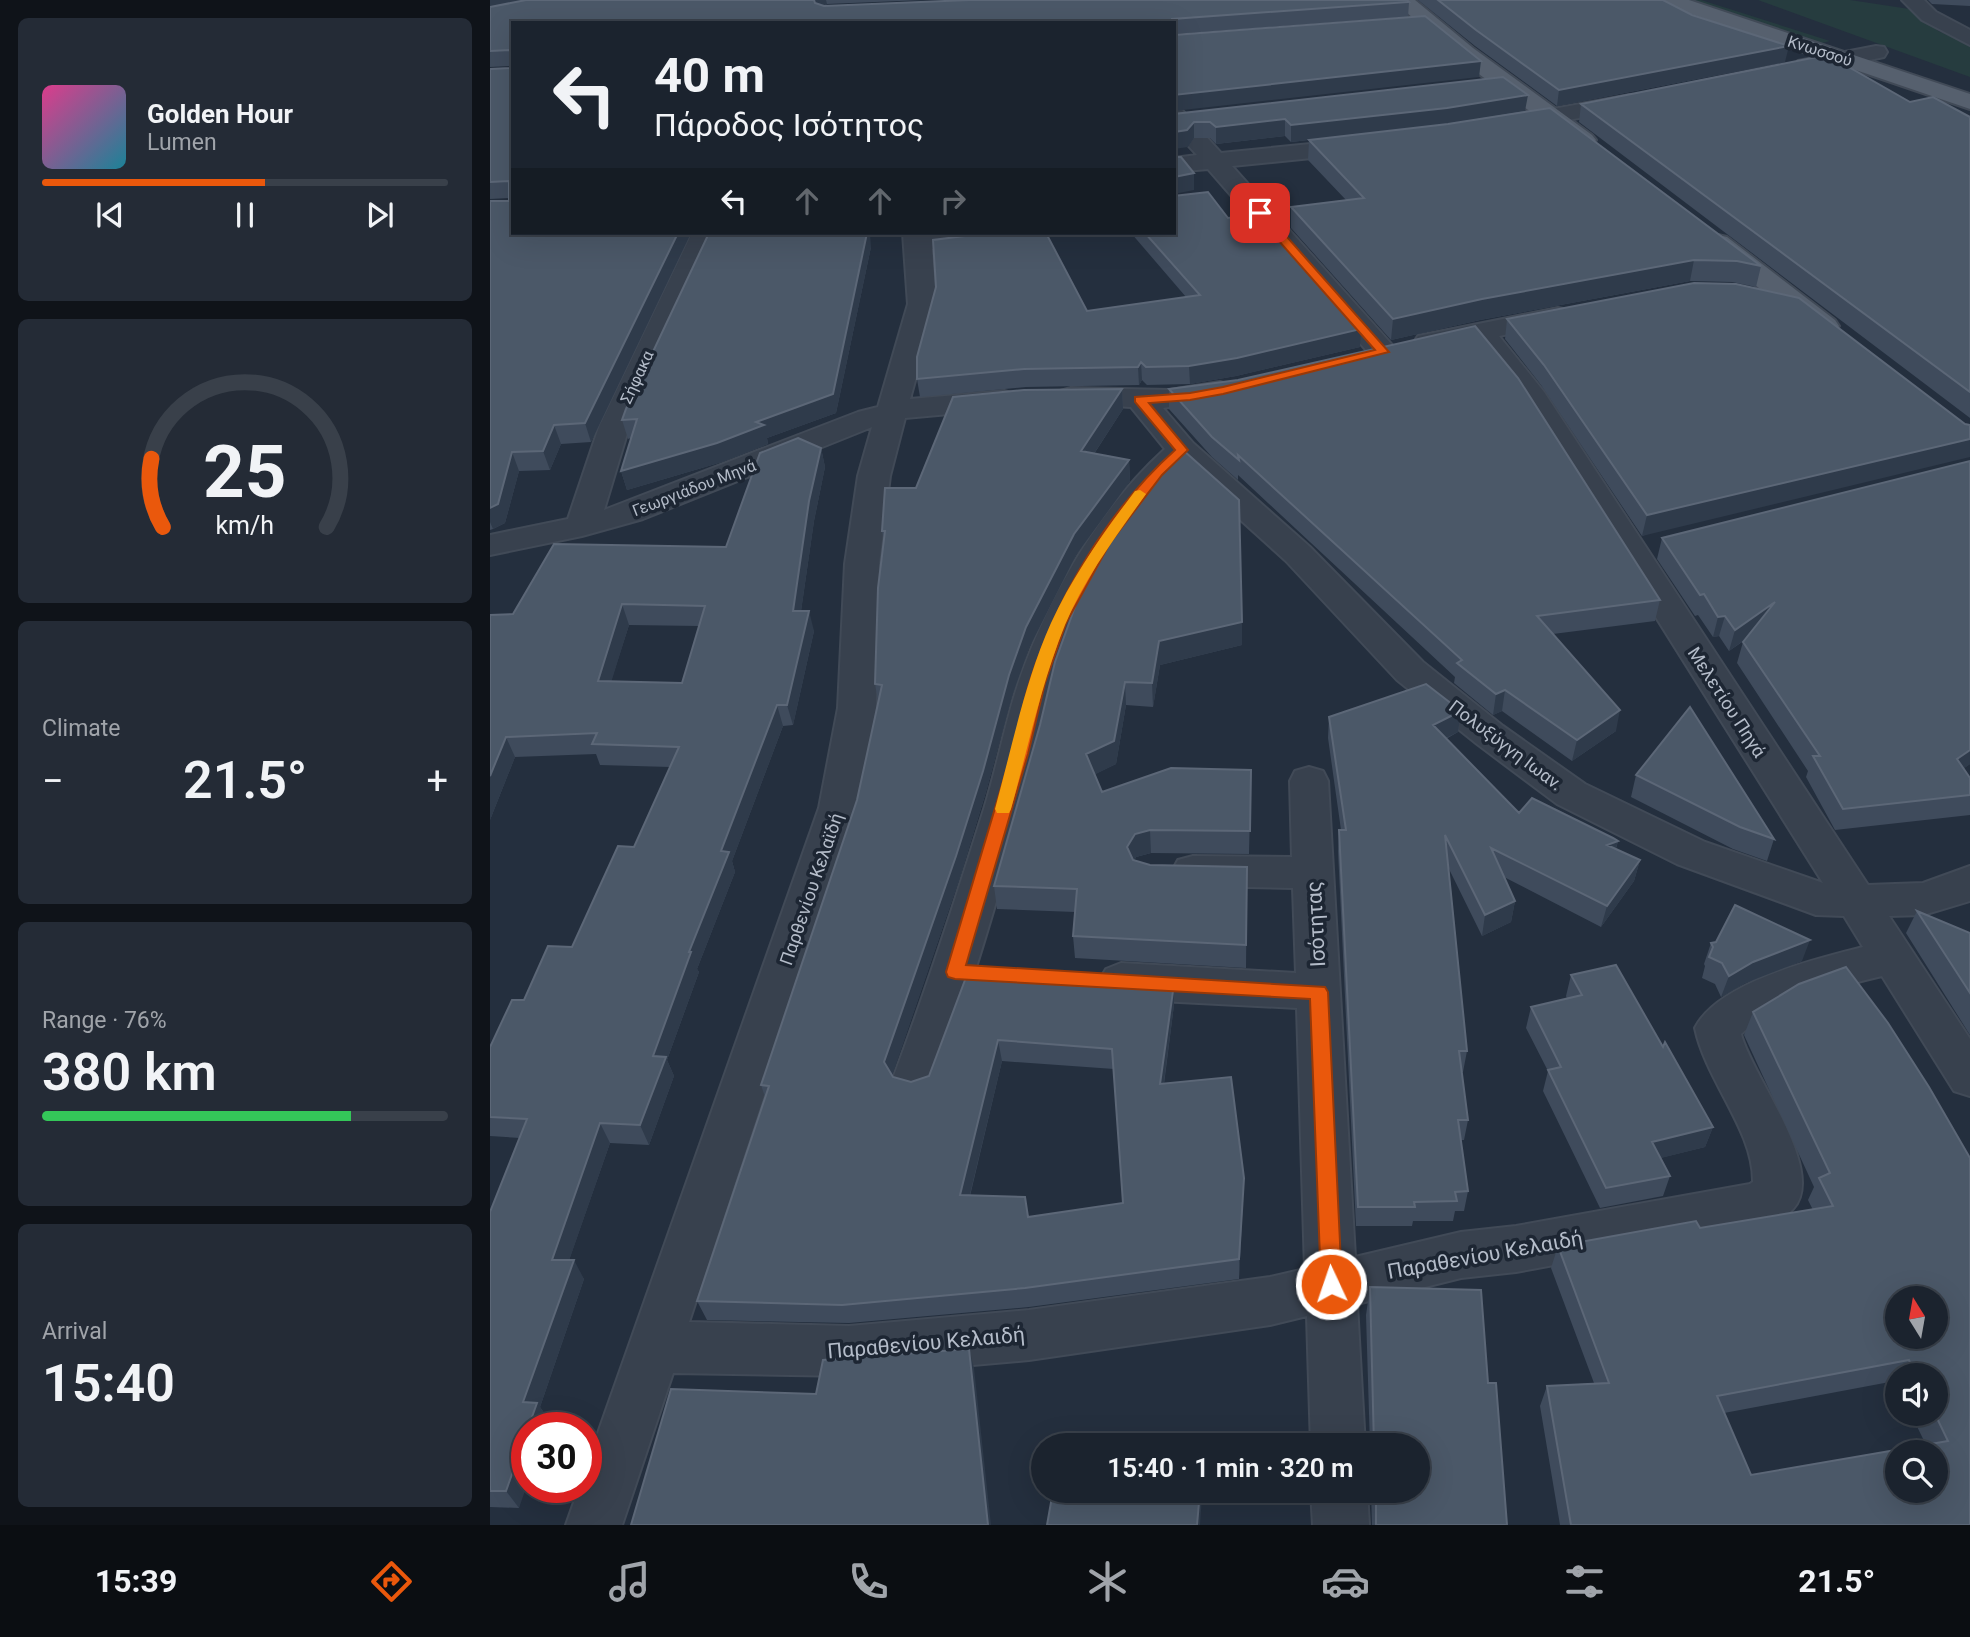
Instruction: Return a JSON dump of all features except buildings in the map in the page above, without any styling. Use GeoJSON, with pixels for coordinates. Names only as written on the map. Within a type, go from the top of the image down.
{"type":"FeatureCollection","features":[{"type":"Feature","properties":{"kind":"main road"},"geometry":{"type":"LineString","coordinates":[[1404,0],[1507,85],[1604,154]]}},
{"type":"Feature","properties":{"kind":"main road","name":"Κνωσσού"},"geometry":{"type":"LineString","coordinates":[[1669,0],[1970,102]]}},
{"type":"Feature","properties":{"kind":"main road"},"geometry":{"type":"LineString","coordinates":[[1723,0],[1760,12]]}},
{"type":"Feature","properties":{"kind":"main road"},"geometry":{"type":"LineString","coordinates":[[1733,0],[1760,12]]}},
{"type":"Feature","properties":{"kind":"main road","name":"Κνωσσού"},"geometry":{"type":"LineString","coordinates":[[1760,12],[1970,85]]}},
{"type":"Feature","properties":{"kind":"main road"},"geometry":{"type":"LineString","coordinates":[[1696,226],[1844,340]]}},
{"type":"Feature","properties":{"kind":"street"},"geometry":{"type":"LineString","coordinates":[[1912,0],[1929,16],[1970,39]]}},
{"type":"Feature","properties":{"kind":"street"},"geometry":{"type":"LineString","coordinates":[[1404,26],[1431,24]]}},
{"type":"Feature","properties":{"kind":"street"},"geometry":{"type":"LineString","coordinates":[[1783,71],[1876,52]]}},
{"type":"Feature","properties":{"kind":"street"},"geometry":{"type":"LineString","coordinates":[[1481,88],[1507,85]]}},
{"type":"Feature","properties":{"kind":"street"},"geometry":{"type":"LineString","coordinates":[[1494,127],[1657,96]]}},
{"type":"Feature","properties":{"kind":"street"},"geometry":{"type":"LineString","coordinates":[[1183,119],[1242,193],[1383,352]]}},
{"type":"Feature","properties":{"kind":"street"},"geometry":{"type":"LineString","coordinates":[[1176,165],[1380,144]]}},
{"type":"Feature","properties":{"kind":"street"},"geometry":{"type":"LineString","coordinates":[[1215,197],[1242,193]]}},
{"type":"Feature","properties":{"kind":"street","name":"Σήφακα"},"geometry":{"type":"LineString","coordinates":[[582,526],[614,427],[704,235]]}},
{"type":"Feature","properties":{"kind":"street"},"geometry":{"type":"LineString","coordinates":[[917,238],[958,235]]}},
{"type":"Feature","properties":{"kind":"street","name":"Παρθενίου Κελαϊδή"},"geometry":{"type":"LineString","coordinates":[[594,1525],[839,808],[853,744],[860,678],[859,610],[866,525],[874,476],[890,412],[911,353],[922,304],[917,238]]}},
{"type":"Feature","properties":{"kind":"street"},"geometry":{"type":"LineString","coordinates":[[1742,295],[1802,309]]}},
{"type":"Feature","properties":{"kind":"street"},"geometry":{"type":"LineString","coordinates":[[1348,361],[1480,331],[1586,311]]}},
{"type":"Feature","properties":{"kind":"street","name":"Μελετίου Πηγά"},"geometry":{"type":"LineString","coordinates":[[1480,331],[1529,392],[1644,549],[1856,901],[1970,1077]]}},
{"type":"Feature","properties":{"kind":"street","name":"Γεωργιάδου Μηνά"},"geometry":{"type":"LineString","coordinates":[[490,545],[582,526],[656,504],[855,423],[890,412],[1042,398],[1190,397],[1249,385]]}},
{"type":"Feature","properties":{"kind":"street","name":"Πολυξύγγη Ιωαν."},"geometry":{"type":"LineString","coordinates":[[1140,399],[1182,450],[1298,554],[1410,671],[1490,735],[1571,794],[1649,834],[1758,879],[1816,899],[1923,899],[1948,893],[1970,882]]}},
{"type":"Feature","properties":{"kind":"street"},"geometry":{"type":"LineString","coordinates":[[915,1081],[975,973],[1037,683],[1059,623],[1104,542],[1157,472],[1182,450]]}},
{"type":"Feature","properties":{"kind":"street","name":"Ισότητας"},"geometry":{"type":"LineString","coordinates":[[1309,781],[1337,1433]]}},
{"type":"Feature","properties":{"kind":"street"},"geometry":{"type":"LineString","coordinates":[[1152,871],[1314,873]]}},
{"type":"Feature","properties":{"kind":"street","name":"Παραθενίου Κελαιδή"},"geometry":{"type":"LineString","coordinates":[[653,1347],[798,1352],[931,1346],[1029,1335],[1270,1301],[1331,1284],[1461,1255],[1516,1249],[1692,1218],[1767,1200],[1777,1193],[1777,1166],[1769,1143],[1718,1038],[1717,1028],[1734,1012],[1814,979],[1865,962],[1894,956]]}},
{"type":"Feature","properties":{"kind":"street"},"geometry":{"type":"LineString","coordinates":[[1076,979],[1319,992]]}},
{"type":"Feature","properties":{"kind":"street"},"geometry":{"type":"LineString","coordinates":[[1340,1503],[1341,1525]]}},
{"type":"Feature","properties":{"kind":"green space"},"geometry":{"type":"Polygon","coordinates":[[[1683,0],[1701,0],[1830,41],[1818,44],[1683,0]]]}},
{"type":"Feature","properties":{"kind":"green space"},"geometry":{"type":"Polygon","coordinates":[[[1758,0],[1850,0],[1916,10],[1938,31],[1970,44],[1970,77],[1758,0]]]}},
{"type":"Feature","properties":{"kind":"slow traffic"},"geometry":{"type":"LineString","coordinates":[[1003,809],[1037,683],[1059,623],[1104,542],[1140,494]]}},
{"type":"Feature","properties":{"kind":"route"},"geometry":{"type":"LineString","coordinates":[[1260,213],[1383,352],[1223,391],[1170,399],[1140,399],[1182,450],[1157,472],[1104,542],[1059,623],[1037,683],[1020,754],[955,972],[1319,992],[1331,1284]]}}]}
